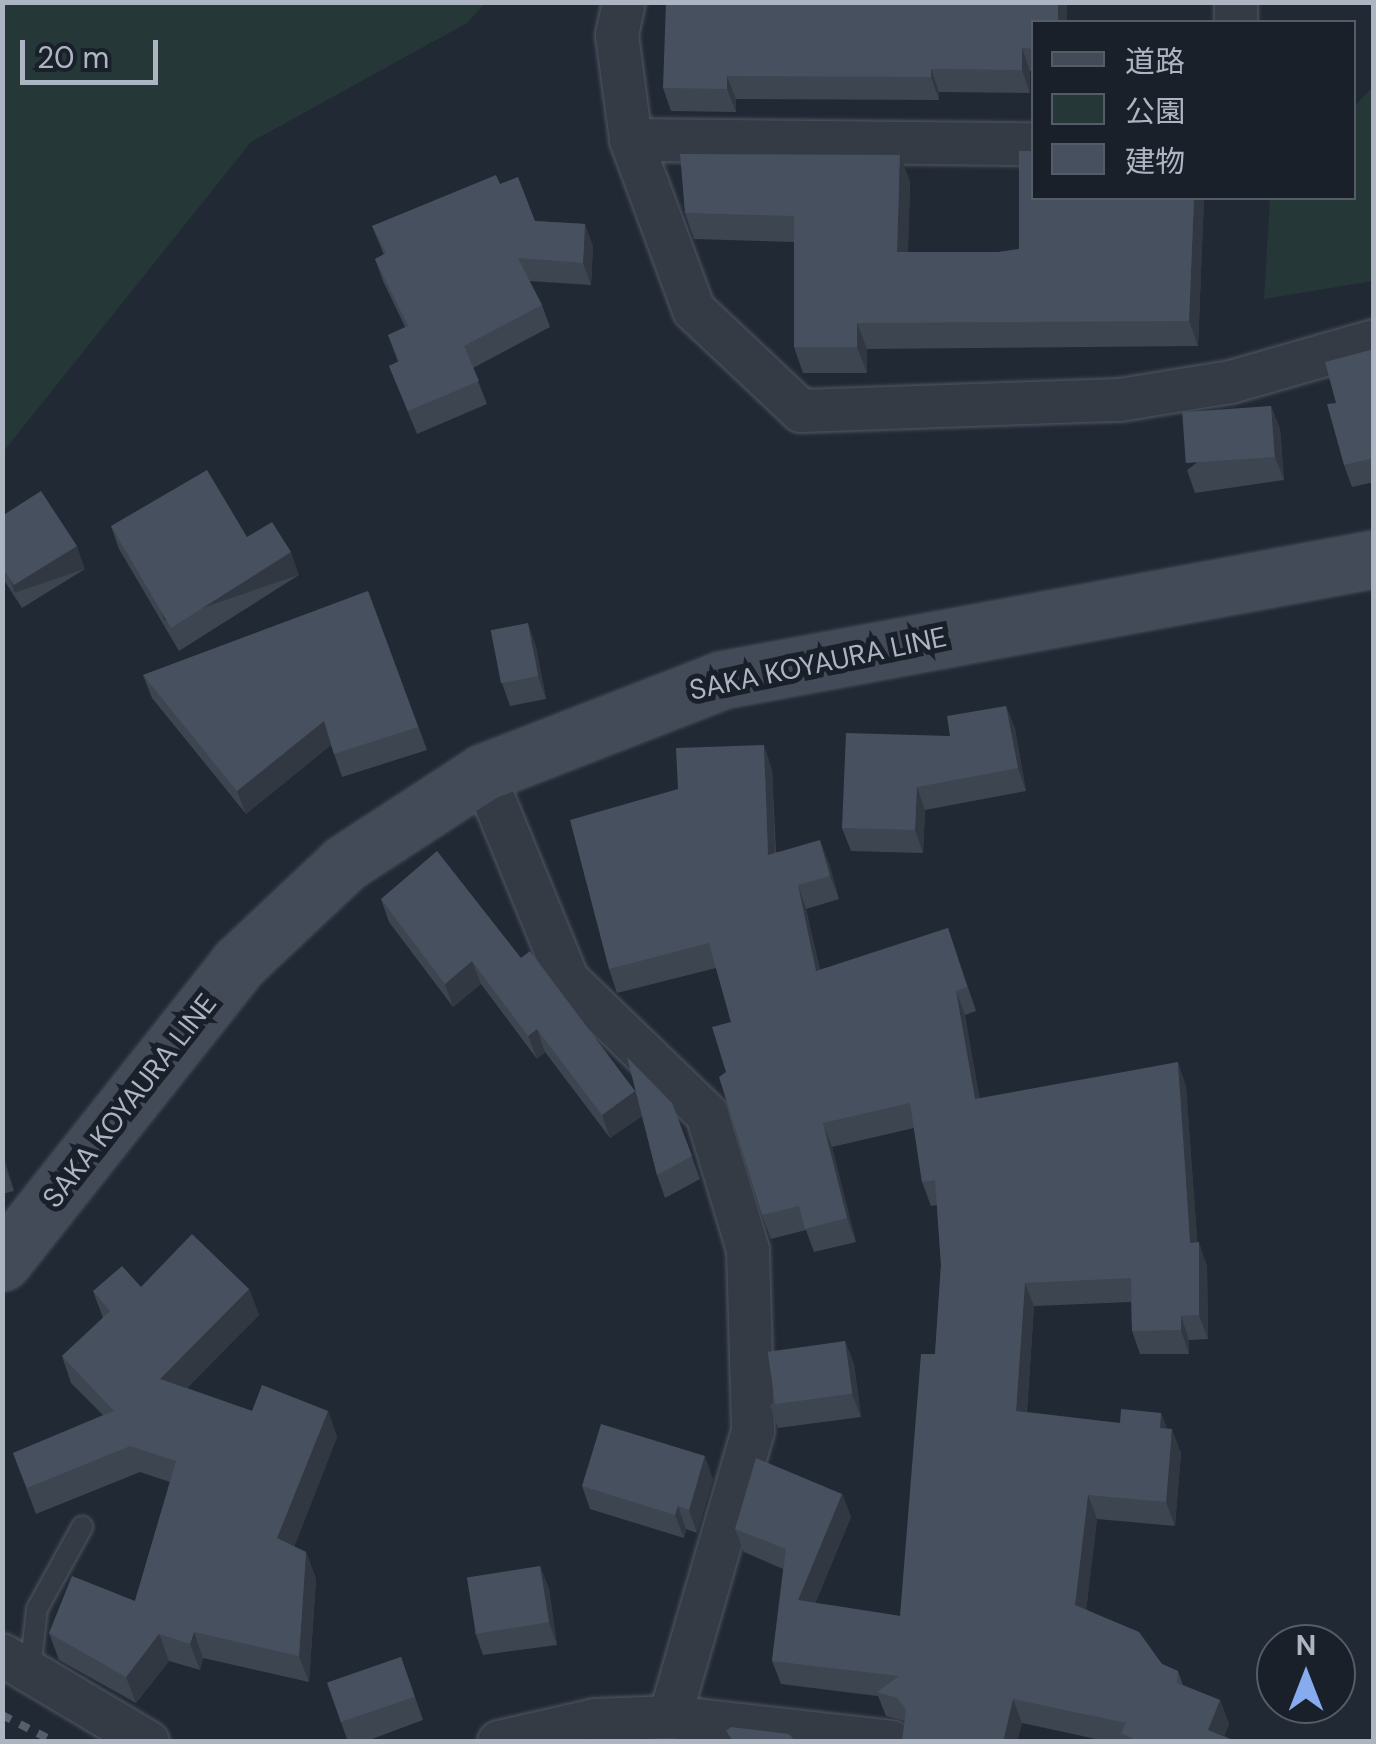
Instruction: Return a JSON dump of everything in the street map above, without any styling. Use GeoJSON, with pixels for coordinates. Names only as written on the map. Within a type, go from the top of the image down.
{"type":"FeatureCollection","features":[{"type":"Feature","properties":{"kind":"main road","name":"SAKA KOYAURA LINE"},"geometry":{"type":"LineString","coordinates":[[2,1262],[238,963],[346,864],[483,773],[721,680],[1374,559]]}},
{"type":"Feature","properties":{"kind":"street"},"geometry":{"type":"LineString","coordinates":[[624,2],[618,36],[632,140],[694,310],[801,411],[1120,400],[1232,382],[1374,341]]}},
{"type":"Feature","properties":{"kind":"street"},"geometry":{"type":"LineString","coordinates":[[632,140],[1031,144]]}},
{"type":"Feature","properties":{"kind":"street"},"geometry":{"type":"LineString","coordinates":[[483,773],[568,980],[707,1114],[748,1250],[754,1431],[670,1718]]}},
{"type":"Feature","properties":{"kind":"street"},"geometry":{"type":"LineString","coordinates":[[16,1663],[131,1738]]}},
{"type":"Feature","properties":{"kind":"street"},"geometry":{"type":"LineString","coordinates":[[499,1742],[594,1720],[670,1718],[812,1738],[892,1742]]}},
{"type":"Feature","properties":{"kind":"lane"},"geometry":{"type":"LineString","coordinates":[[16,1663],[37,1609],[82,1528]]}},
{"type":"Feature","properties":{"kind":"green space"},"geometry":{"type":"Polygon","coordinates":[[[3,2],[485,3],[467,23],[251,142],[3,452],[3,2]]]}},
{"type":"Feature","properties":{"kind":"green space"},"geometry":{"type":"Polygon","coordinates":[[[1373,86],[1373,281],[1264,299],[1270,200],[1356,200],[1356,105],[1373,86]]]}},
{"type":"Feature","properties":{"kind":"building"},"geometry":{"type":"Polygon","coordinates":[[[666,2],[1058,2],[1058,20],[1031,20],[1031,49],[1022,48],[1022,70],[931,69],[931,77],[727,76],[727,89],[663,88],[666,2]]]}},
{"type":"Feature","properties":{"kind":"building"},"geometry":{"type":"Polygon","coordinates":[[[1019,151],[1031,151],[1031,200],[1194,200],[1189,321],[857,323],[857,347],[794,347],[794,216],[685,213],[680,154],[900,155],[897,252],[1019,249],[1019,151]]]}},
{"type":"Feature","properties":{"kind":"building"},"geometry":{"type":"Polygon","coordinates":[[[496,175],[500,184],[518,177],[535,221],[585,224],[583,263],[518,258],[542,305],[464,346],[479,381],[408,411],[389,366],[399,361],[388,335],[408,326],[375,259],[386,253],[372,226],[496,175]]]}},
{"type":"Feature","properties":{"kind":"building"},"geometry":{"type":"Polygon","coordinates":[[[1374,349],[1374,458],[1344,465],[1327,404],[1336,403],[1325,362],[1374,349]]]}},
{"type":"Feature","properties":{"kind":"building"},"geometry":{"type":"Polygon","coordinates":[[[1271,406],[1275,457],[1186,463],[1182,412],[1271,406]]]}},
{"type":"Feature","properties":{"kind":"building"},"geometry":{"type":"Polygon","coordinates":[[[207,470],[247,537],[272,522],[291,552],[171,628],[111,526],[207,470]]]}},
{"type":"Feature","properties":{"kind":"building"},"geometry":{"type":"Polygon","coordinates":[[[41,491],[77,546],[14,585],[2,567],[2,516],[41,491]]]}},
{"type":"Feature","properties":{"kind":"building"},"geometry":{"type":"Polygon","coordinates":[[[368,591],[418,727],[334,754],[324,721],[237,791],[143,675],[368,591]]]}},
{"type":"Feature","properties":{"kind":"building"},"geometry":{"type":"Polygon","coordinates":[[[528,623],[538,676],[501,683],[491,630],[528,623]]]}},
{"type":"Feature","properties":{"kind":"building"},"geometry":{"type":"Polygon","coordinates":[[[1006,706],[1018,768],[917,787],[915,830],[842,828],[846,733],[950,736],[947,716],[1006,706]]]}},
{"type":"Feature","properties":{"kind":"building"},"geometry":{"type":"Polygon","coordinates":[[[764,745],[768,855],[820,840],[830,876],[798,885],[816,971],[948,928],[967,987],[956,991],[975,1099],[1178,1062],[1190,1243],[1199,1242],[1199,1315],[1181,1316],[1181,1330],[1132,1331],[1131,1278],[1025,1283],[1016,1411],[1120,1423],[1121,1409],[1161,1413],[1160,1428],[1172,1429],[1166,1502],[1088,1495],[1075,1605],[1139,1632],[1162,1664],[1178,1671],[1177,1683],[1220,1700],[1208,1730],[1237,1742],[1136,1742],[1121,1733],[1126,1723],[1013,1699],[1003,1742],[902,1742],[906,1709],[897,1698],[877,1692],[899,1676],[772,1661],[786,1549],[735,1529],[756,1458],[842,1494],[798,1600],[900,1616],[921,1354],[935,1354],[941,1265],[935,1180],[922,1182],[910,1103],[823,1123],[847,1218],[805,1229],[799,1206],[762,1215],[719,1077],[726,1072],[712,1027],[731,1022],[709,943],[609,969],[570,820],[678,789],[676,748],[764,745]]]}},
{"type":"Feature","properties":{"kind":"building"},"geometry":{"type":"Polygon","coordinates":[[[437,851],[521,958],[530,951],[635,1091],[602,1115],[537,1029],[528,1036],[472,961],[445,984],[381,899],[437,851]]]}},
{"type":"Feature","properties":{"kind":"building"},"geometry":{"type":"Polygon","coordinates":[[[627,1057],[672,1103],[692,1156],[657,1175],[627,1057]]]}},
{"type":"Feature","properties":{"kind":"building"},"geometry":{"type":"Polygon","coordinates":[[[192,1234],[249,1289],[160,1379],[252,1411],[262,1385],[328,1411],[277,1538],[306,1552],[299,1656],[194,1632],[190,1644],[159,1634],[126,1677],[49,1633],[72,1576],[135,1601],[176,1461],[130,1446],[27,1488],[13,1453],[114,1411],[62,1356],[110,1311],[93,1291],[122,1266],[141,1287],[192,1234]]]}},
{"type":"Feature","properties":{"kind":"building"},"geometry":{"type":"Polygon","coordinates":[[[845,1341],[852,1393],[775,1404],[768,1352],[845,1341]]]}},
{"type":"Feature","properties":{"kind":"building"},"geometry":{"type":"Polygon","coordinates":[[[601,1424],[705,1456],[689,1510],[678,1506],[675,1515],[582,1486],[601,1424]]]}},
{"type":"Feature","properties":{"kind":"building"},"geometry":{"type":"Polygon","coordinates":[[[540,1566],[549,1622],[476,1634],[467,1578],[540,1566]]]}},
{"type":"Feature","properties":{"kind":"building"},"geometry":{"type":"Polygon","coordinates":[[[401,1657],[415,1697],[341,1722],[327,1682],[401,1657]]]}},
{"type":"Feature","properties":{"kind":"building"},"geometry":{"type":"Polygon","coordinates":[[[731,1727],[789,1734],[796,1742],[734,1742],[726,1731],[731,1727]]]}},
{"type":"Feature","properties":{"kind":"railway"},"geometry":{"type":"LineString","coordinates":[[2,1715],[55,1742]]}}]}
